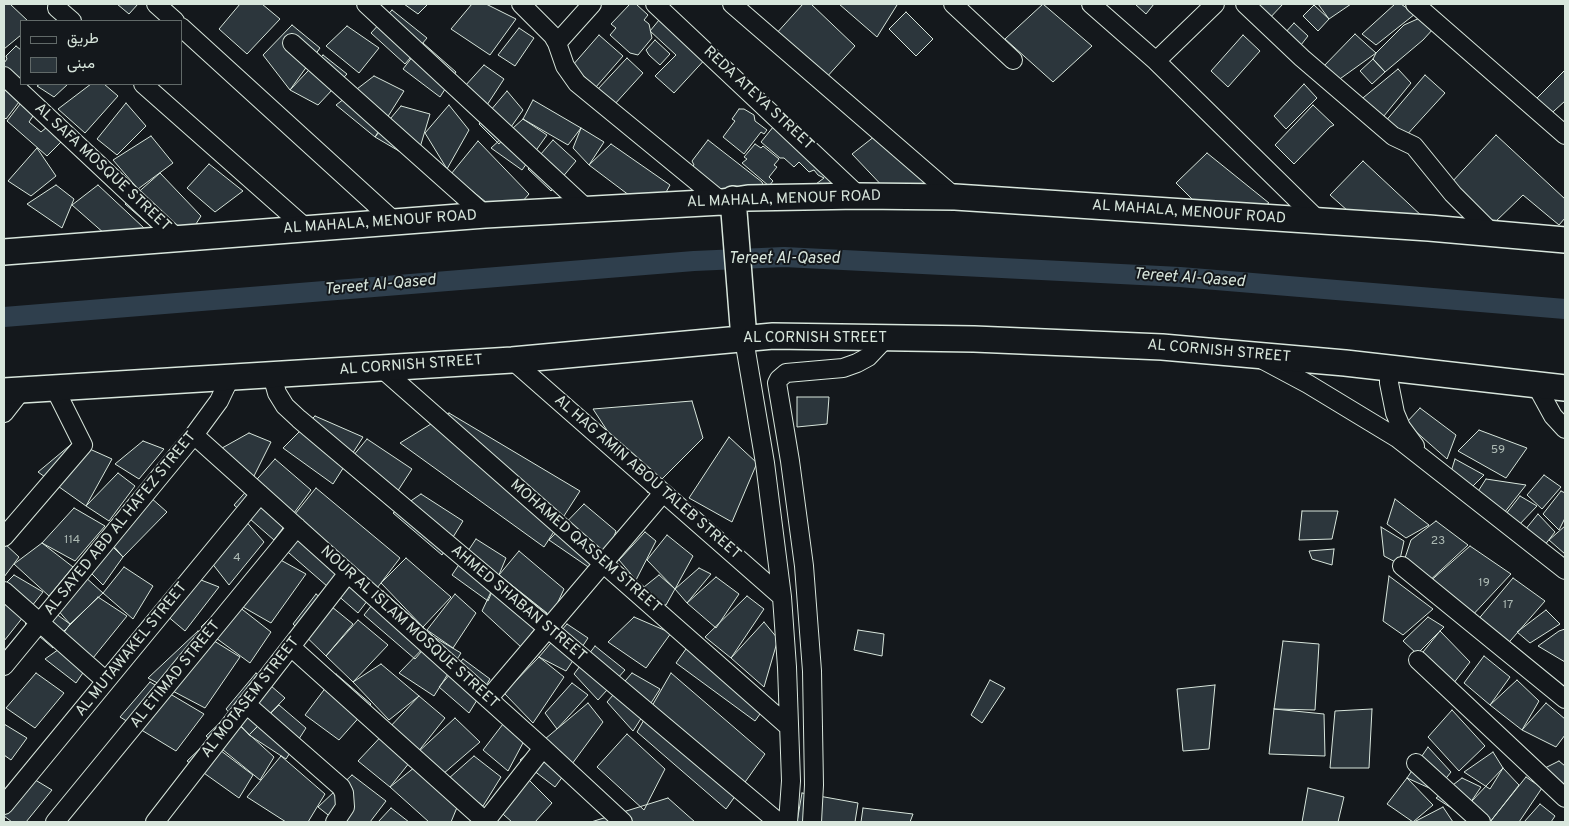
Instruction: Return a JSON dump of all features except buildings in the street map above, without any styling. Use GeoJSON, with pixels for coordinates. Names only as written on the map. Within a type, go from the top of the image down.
{"type":"FeatureCollection","features":[{"type":"Feature","properties":{"kind":"main road","name":"AL MAHALA, MENOUF ROAD"},"geometry":{"type":"LineString","coordinates":[[4,252],[587,209],[859,196],[955,197],[1319,221],[1565,240]]}},
{"type":"Feature","properties":{"kind":"main road"},"geometry":{"type":"LineString","coordinates":[[727,201],[744,338]]}},
{"type":"Feature","properties":{"kind":"main road","name":"AL CORNISH STREET"},"geometry":{"type":"LineString","coordinates":[[13,391],[512,360],[772,336],[1071,342],[1253,355],[1565,388]]}},
{"type":"Feature","properties":{"kind":"street"},"geometry":{"type":"LineString","coordinates":[[156,4],[174,20]]}},
{"type":"Feature","properties":{"kind":"street"},"geometry":{"type":"LineString","coordinates":[[366,4],[587,209]]}},
{"type":"Feature","properties":{"kind":"street"},"geometry":{"type":"LineString","coordinates":[[521,4],[547,29],[558,43],[565,66],[577,83],[727,201]]}},
{"type":"Feature","properties":{"kind":"street"},"geometry":{"type":"LineString","coordinates":[[558,43],[592,4]]}},
{"type":"Feature","properties":{"kind":"street","name":"REDA ATEYA STREET"},"geometry":{"type":"LineString","coordinates":[[655,4],[859,196]]}},
{"type":"Feature","properties":{"kind":"street"},"geometry":{"type":"LineString","coordinates":[[732,4],[955,197]]}},
{"type":"Feature","properties":{"kind":"street"},"geometry":{"type":"LineString","coordinates":[[953,4],[1013,60]]}},
{"type":"Feature","properties":{"kind":"street"},"geometry":{"type":"LineString","coordinates":[[1091,4],[1156,61],[1319,221]]}},
{"type":"Feature","properties":{"kind":"street"},"geometry":{"type":"LineString","coordinates":[[1156,61],[1215,4]]}},
{"type":"Feature","properties":{"kind":"street"},"geometry":{"type":"LineString","coordinates":[[1245,4],[1302,58],[1393,136],[1414,146],[1453,194],[1493,234]]}},
{"type":"Feature","properties":{"kind":"street"},"geometry":{"type":"LineString","coordinates":[[1415,4],[1565,135]]}},
{"type":"Feature","properties":{"kind":"street"},"geometry":{"type":"LineString","coordinates":[[58,8],[71,20]]}},
{"type":"Feature","properties":{"kind":"street"},"geometry":{"type":"LineString","coordinates":[[182,28],[395,222]]}},
{"type":"Feature","properties":{"kind":"street"},"geometry":{"type":"LineString","coordinates":[[292,43],[485,216]]}},
{"type":"Feature","properties":{"kind":"street","name":"AL SAFA MOSQUE STREET"},"geometry":{"type":"LineString","coordinates":[[4,76],[178,239]]}},
{"type":"Feature","properties":{"kind":"street"},"geometry":{"type":"LineString","coordinates":[[144,85],[307,229]]}},
{"type":"Feature","properties":{"kind":"street"},"geometry":{"type":"LineString","coordinates":[[744,338],[765,463],[782,597],[787,667],[791,781],[788,822]]}},
{"type":"Feature","properties":{"kind":"street"},"geometry":{"type":"LineString","coordinates":[[812,822],[814,784],[812,671],[804,566],[777,383],[786,374],[843,368],[857,363],[868,357],[886,338]]}},
{"type":"Feature","properties":{"kind":"street"},"geometry":{"type":"LineString","coordinates":[[1253,355],[1308,384],[1397,438],[1565,570]]}},
{"type":"Feature","properties":{"kind":"street","name":"AL HAG AMIN ABOU TALEB STREET"},"geometry":{"type":"LineString","coordinates":[[512,360],[782,597]]}},
{"type":"Feature","properties":{"kind":"street","name":"MOHAMED QASSEM STREET"},"geometry":{"type":"LineString","coordinates":[[380,367],[789,728]]}},
{"type":"Feature","properties":{"kind":"street"},"geometry":{"type":"LineString","coordinates":[[1390,368],[1389,383],[1395,413],[1410,440],[1430,464]]}},
{"type":"Feature","properties":{"kind":"street","name":"AHMED SHABAN STREET"},"geometry":{"type":"LineString","coordinates":[[272,375],[277,393],[285,406],[299,419],[778,822]]}},
{"type":"Feature","properties":{"kind":"street","name":"AL SAYED ABD AL HAFEZ STREET"},"geometry":{"type":"LineString","coordinates":[[4,666],[194,435],[219,400],[230,378]]}},
{"type":"Feature","properties":{"kind":"street"},"geometry":{"type":"LineString","coordinates":[[1536,385],[1553,416],[1565,430]]}},
{"type":"Feature","properties":{"kind":"street"},"geometry":{"type":"LineString","coordinates":[[4,537],[84,445],[54,387]]}},
{"type":"Feature","properties":{"kind":"street"},"geometry":{"type":"LineString","coordinates":[[4,413],[13,391]]}},
{"type":"Feature","properties":{"kind":"street","name":"NOUR AL ISLAM MOSQUE STREET"},"geometry":{"type":"LineString","coordinates":[[194,435],[623,822]]}},
{"type":"Feature","properties":{"kind":"street"},"geometry":{"type":"LineString","coordinates":[[488,699],[663,493]]}},
{"type":"Feature","properties":{"kind":"street","name":"AL MUTAWAKEL STREET"},"geometry":{"type":"LineString","coordinates":[[4,805],[260,494]]}},
{"type":"Feature","properties":{"kind":"street","name":"AL ETIMAD STREET"},"geometry":{"type":"LineString","coordinates":[[55,822],[297,527]]}},
{"type":"Feature","properties":{"kind":"street"},"geometry":{"type":"LineString","coordinates":[[1402,566],[1565,699]]}},
{"type":"Feature","properties":{"kind":"street","name":"AL MOTASEM STREET"},"geometry":{"type":"LineString","coordinates":[[155,822],[348,573]]}},
{"type":"Feature","properties":{"kind":"street"},"geometry":{"type":"LineString","coordinates":[[4,591],[106,682]]}},
{"type":"Feature","properties":{"kind":"street"},"geometry":{"type":"LineString","coordinates":[[290,647],[485,822],[543,748]]}},
{"type":"Feature","properties":{"kind":"street"},"geometry":{"type":"LineString","coordinates":[[1418,660],[1565,798]]}},
{"type":"Feature","properties":{"kind":"street"},"geometry":{"type":"LineString","coordinates":[[246,704],[336,782],[344,793],[346,800],[344,808],[335,822]]}},
{"type":"Feature","properties":{"kind":"street"},"geometry":{"type":"LineString","coordinates":[[1416,763],[1481,822]]}},
{"type":"Feature","properties":{"kind":"waterway","name":"Tereet Al-Qased"},"geometry":{"type":"LineString","coordinates":[[4,317],[694,261],[784,257],[1180,277],[1565,309]]}}]}
